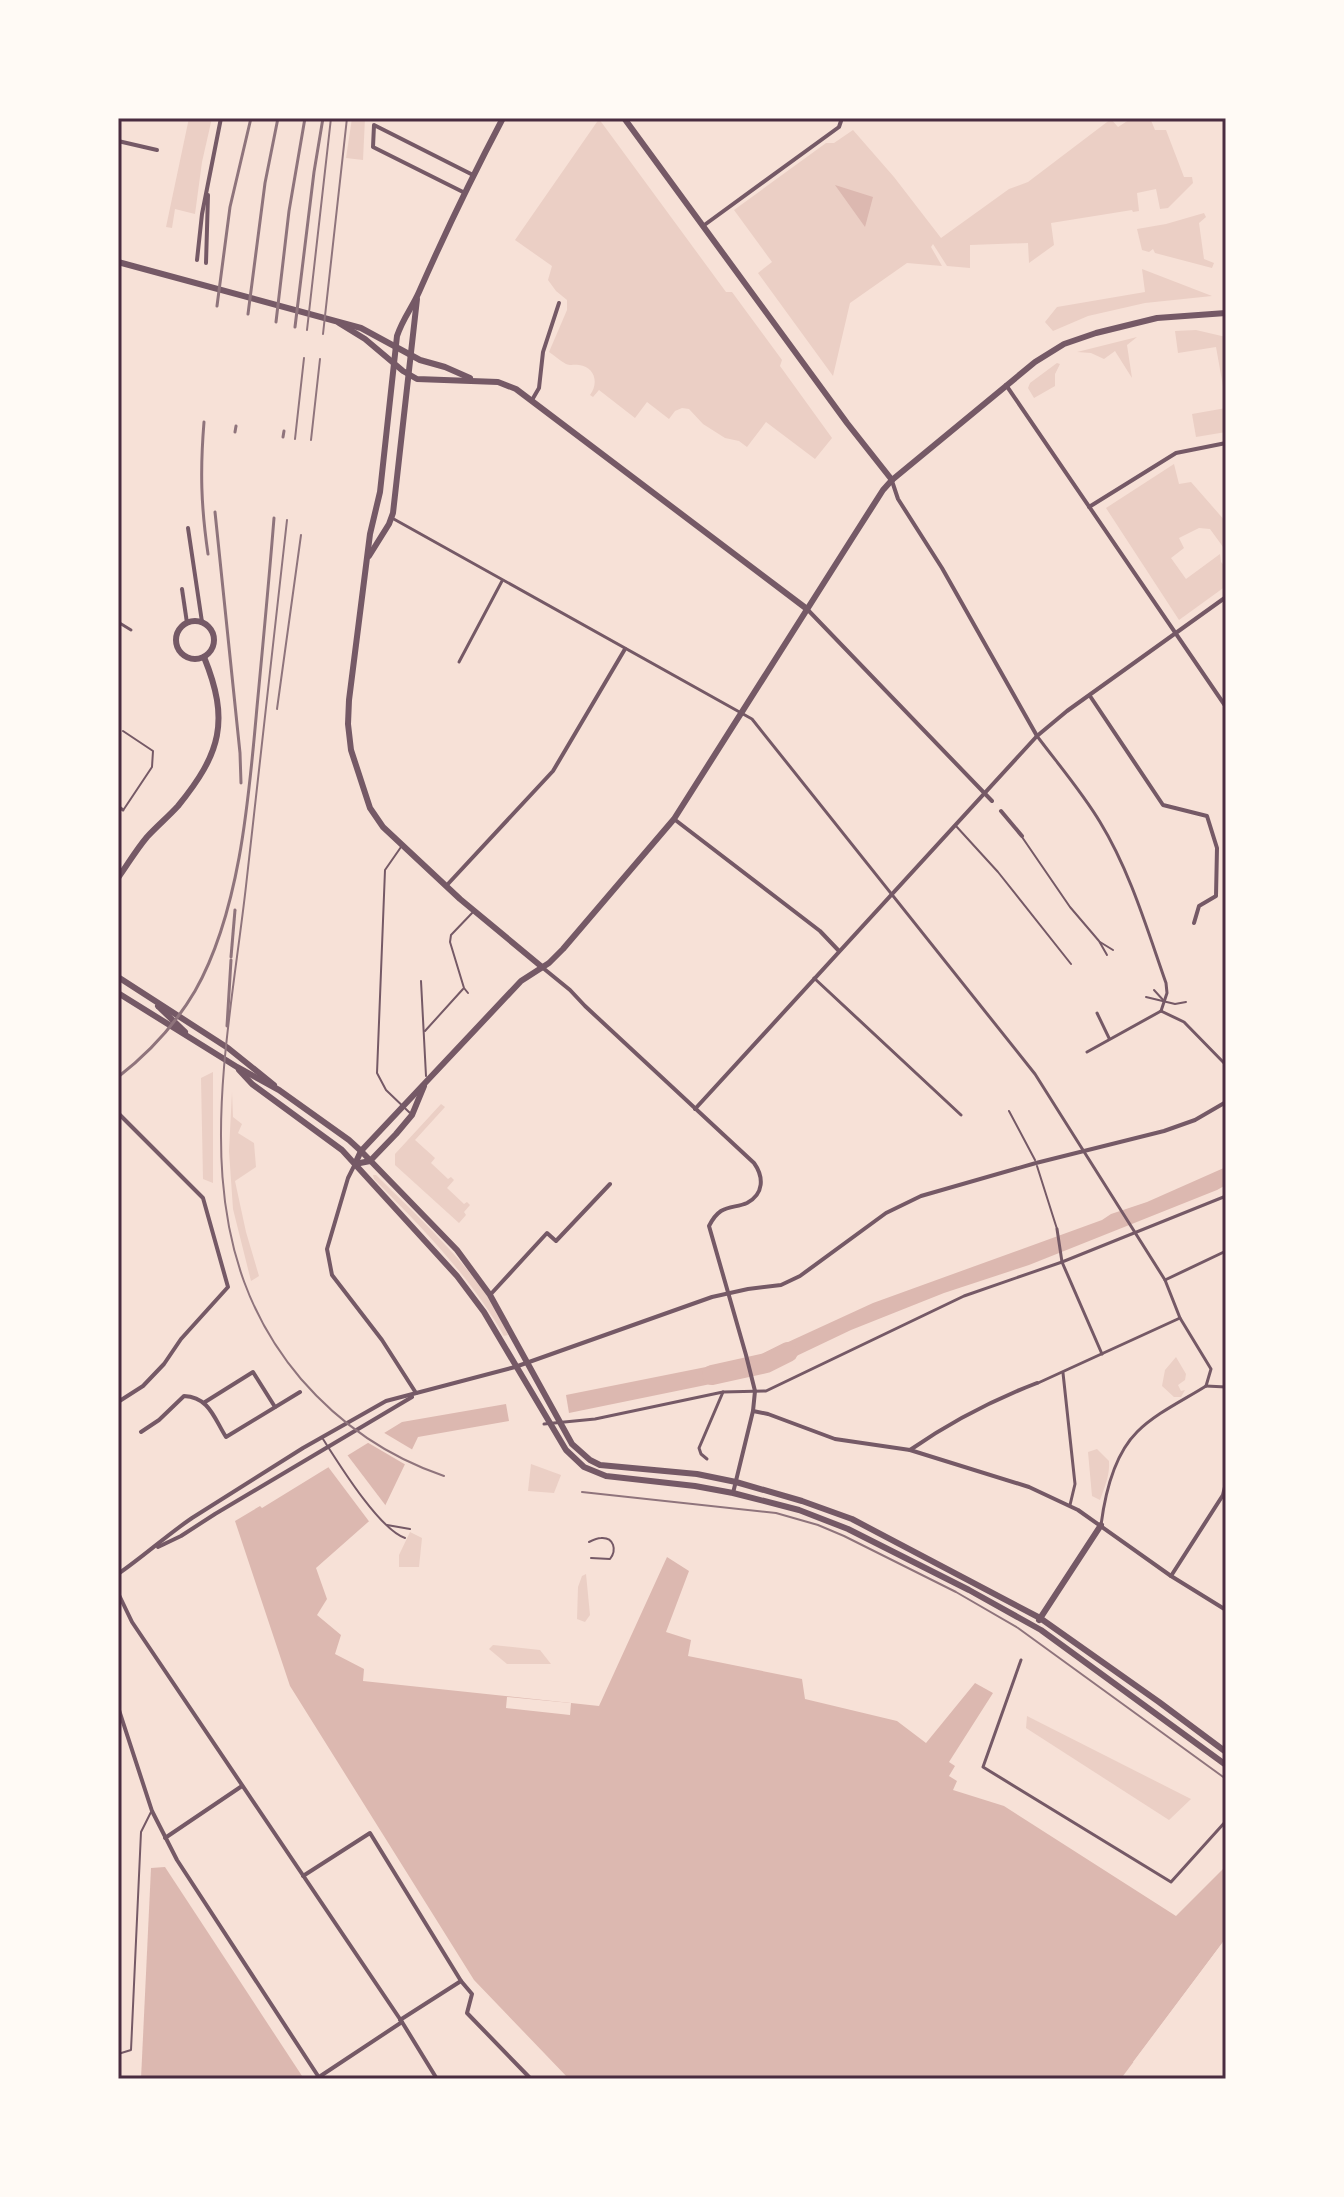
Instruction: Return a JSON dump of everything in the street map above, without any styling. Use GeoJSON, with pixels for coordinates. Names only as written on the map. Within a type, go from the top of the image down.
{"type":"FeatureCollection","features":[{"type":"Feature","properties":{"kind":"street"},"geometry":{"type":"LineString","coordinates":[[197,260],[202,214],[221,118]]}},
{"type":"Feature","properties":{"kind":"street"},"geometry":{"type":"LineString","coordinates":[[376,118],[373,147],[465,193]]}},
{"type":"Feature","properties":{"kind":"street"},"geometry":{"type":"LineString","coordinates":[[503,118],[435,254],[418,296],[402,319],[395,347],[380,492],[370,534],[349,700],[351,750],[370,808],[383,827],[474,911],[570,990],[759,1171],[761,1180],[757,1194],[748,1202],[719,1212],[709,1226],[755,1391],[733,1493]]}},
{"type":"Feature","properties":{"kind":"street"},"geometry":{"type":"LineString","coordinates":[[624,118],[850,428],[892,480],[898,499],[949,580],[1037,736],[1099,820],[1117,853],[1166,983],[1165,1002],[1161,1011],[1087,1052]]}},
{"type":"Feature","properties":{"kind":"street"},"geometry":{"type":"LineString","coordinates":[[703,226],[839,127],[842,120]]}},
{"type":"Feature","properties":{"kind":"street"},"geometry":{"type":"LineString","coordinates":[[374,125],[473,175]]}},
{"type":"Feature","properties":{"kind":"street"},"geometry":{"type":"LineString","coordinates":[[118,141],[157,150]]}},
{"type":"Feature","properties":{"kind":"street"},"geometry":{"type":"LineString","coordinates":[[206,263],[208,185]]}},
{"type":"Feature","properties":{"kind":"street"},"geometry":{"type":"LineString","coordinates":[[118,262],[361,328],[426,363],[445,367],[473,380]]}},
{"type":"Feature","properties":{"kind":"street"},"geometry":{"type":"LineString","coordinates":[[367,559],[392,518],[418,296]]}},
{"type":"Feature","properties":{"kind":"street"},"geometry":{"type":"LineString","coordinates":[[532,400],[539,388],[543,352],[559,303]]}},
{"type":"Feature","properties":{"kind":"street"},"geometry":{"type":"LineString","coordinates":[[416,1394],[382,1340],[332,1275],[329,1262],[327,1249],[348,1178],[361,1151],[521,981],[563,949],[674,819],[892,480],[1035,362],[1064,344],[1157,318],[1226,315]]}},
{"type":"Feature","properties":{"kind":"street"},"geometry":{"type":"LineString","coordinates":[[339,323],[365,339],[409,376],[431,380],[498,382],[532,400],[807,609],[992,801]]}},
{"type":"Feature","properties":{"kind":"street"},"geometry":{"type":"LineString","coordinates":[[1006,385],[1226,707]]}},
{"type":"Feature","properties":{"kind":"street"},"geometry":{"type":"LineString","coordinates":[[1089,507],[1176,453],[1226,443]]}},
{"type":"Feature","properties":{"kind":"street"},"geometry":{"type":"LineString","coordinates":[[392,518],[752,719],[1035,1074],[1165,1280],[1180,1318],[1211,1369],[1206,1386]]}},
{"type":"Feature","properties":{"kind":"street"},"geometry":{"type":"LineString","coordinates":[[188,528],[202,622]]}},
{"type":"Feature","properties":{"kind":"street"},"geometry":{"type":"LineString","coordinates":[[459,662],[503,579]]}},
{"type":"Feature","properties":{"kind":"street"},"geometry":{"type":"LineString","coordinates":[[182,589],[187,623]]}},
{"type":"Feature","properties":{"kind":"street"},"geometry":{"type":"LineString","coordinates":[[695,1109],[1037,736],[1226,597]]}},
{"type":"Feature","properties":{"kind":"street"},"geometry":{"type":"LineString","coordinates":[[118,622],[131,630]]}},
{"type":"Feature","properties":{"kind":"street"},"geometry":{"type":"LineString","coordinates":[[202,622],[213,636],[212,648],[204,657],[188,658],[179,651],[177,635],[187,623],[202,622]]}},
{"type":"Feature","properties":{"kind":"street"},"geometry":{"type":"LineString","coordinates":[[446,886],[553,771],[625,649]]}},
{"type":"Feature","properties":{"kind":"street"},"geometry":{"type":"LineString","coordinates":[[118,878],[147,837],[200,777],[212,753],[218,728],[218,703],[214,681],[204,657]]}},
{"type":"Feature","properties":{"kind":"street"},"geometry":{"type":"LineString","coordinates":[[1090,696],[1163,805],[1207,816],[1217,848],[1216,896],[1199,906],[1194,923]]}},
{"type":"Feature","properties":{"kind":"street"},"geometry":{"type":"LineString","coordinates":[[118,806],[123,810]]}},
{"type":"Feature","properties":{"kind":"street"},"geometry":{"type":"LineString","coordinates":[[1001,811],[1022,836]]}},
{"type":"Feature","properties":{"kind":"street"},"geometry":{"type":"LineString","coordinates":[[674,819],[820,931],[839,951]]}},
{"type":"Feature","properties":{"kind":"street"},"geometry":{"type":"LineString","coordinates":[[118,977],[228,1048],[279,1090]]}},
{"type":"Feature","properties":{"kind":"street"},"geometry":{"type":"LineString","coordinates":[[814,978],[961,1115]]}},
{"type":"Feature","properties":{"kind":"street"},"geometry":{"type":"LineString","coordinates":[[118,993],[279,1090],[361,1151],[457,1250],[490,1295],[572,1444],[581,1453],[600,1465],[697,1474],[736,1482],[852,1519],[1040,1618],[1226,1752]]}},
{"type":"Feature","properties":{"kind":"street"},"geometry":{"type":"LineString","coordinates":[[154,1001],[187,1035]]}},
{"type":"Feature","properties":{"kind":"street"},"geometry":{"type":"LineString","coordinates":[[1161,1011],[1184,1022],[1226,1065]]}},
{"type":"Feature","properties":{"kind":"street"},"geometry":{"type":"LineString","coordinates":[[1097,1013],[1110,1038]]}},
{"type":"Feature","properties":{"kind":"street"},"geometry":{"type":"LineString","coordinates":[[237,1067],[252,1084],[342,1150],[468,1290],[484,1312],[547,1424],[573,1459],[584,1467],[599,1474],[733,1493],[799,1510],[848,1529],[1035,1627],[1226,1765]]}},
{"type":"Feature","properties":{"kind":"street"},"geometry":{"type":"LineString","coordinates":[[355,1164],[370,1161],[412,1115],[427,1081]]}},
{"type":"Feature","properties":{"kind":"street"},"geometry":{"type":"LineString","coordinates":[[118,1574],[192,1518],[381,1403],[515,1367],[727,1293],[781,1285],[886,1213],[921,1196],[1164,1131],[1195,1120],[1226,1102]]}},
{"type":"Feature","properties":{"kind":"street"},"geometry":{"type":"LineString","coordinates":[[118,1113],[203,1198],[228,1287],[143,1386],[118,1402]]}},
{"type":"Feature","properties":{"kind":"street"},"geometry":{"type":"LineString","coordinates":[[490,1295],[547,1233],[556,1241],[610,1184]]}},
{"type":"Feature","properties":{"kind":"street"},"geometry":{"type":"LineString","coordinates":[[547,1424],[595,1419],[723,1392],[766,1391],[964,1296],[1226,1196]]}},
{"type":"Feature","properties":{"kind":"street"},"geometry":{"type":"LineString","coordinates":[[1057,1229],[1062,1259],[1102,1354]]}},
{"type":"Feature","properties":{"kind":"street"},"geometry":{"type":"LineString","coordinates":[[1165,1280],[1226,1251]]}},
{"type":"Feature","properties":{"kind":"street"},"geometry":{"type":"LineString","coordinates":[[910,1450],[938,1431],[1013,1393],[1180,1318]]}},
{"type":"Feature","properties":{"kind":"street"},"geometry":{"type":"LineString","coordinates":[[205,1402],[253,1372],[275,1407]]}},
{"type":"Feature","properties":{"kind":"street"},"geometry":{"type":"LineString","coordinates":[[1063,1373],[1076,1488],[1070,1505]]}},
{"type":"Feature","properties":{"kind":"street"},"geometry":{"type":"LineString","coordinates":[[1035,1627],[1101,1525],[1103,1506],[1121,1453],[1131,1439],[1150,1422],[1206,1386],[1226,1387]]}},
{"type":"Feature","properties":{"kind":"street"},"geometry":{"type":"LineString","coordinates":[[141,1432],[184,1396],[197,1397],[205,1402],[226,1437],[300,1392]]}},
{"type":"Feature","properties":{"kind":"street"},"geometry":{"type":"LineString","coordinates":[[707,1459],[699,1448],[723,1392]]}},
{"type":"Feature","properties":{"kind":"street"},"geometry":{"type":"LineString","coordinates":[[152,1550],[181,1536],[416,1394]]}},
{"type":"Feature","properties":{"kind":"street"},"geometry":{"type":"LineString","coordinates":[[753,1411],[835,1439],[910,1450],[1029,1487],[1070,1505],[1171,1576],[1226,1610]]}},
{"type":"Feature","properties":{"kind":"street"},"geometry":{"type":"LineString","coordinates":[[1171,1576],[1223,1495],[1226,1483]]}},
{"type":"Feature","properties":{"kind":"street"},"geometry":{"type":"LineString","coordinates":[[118,1593],[132,1622],[437,2079]]}},
{"type":"Feature","properties":{"kind":"street"},"geometry":{"type":"LineString","coordinates":[[1021,1660],[983,1767],[1171,1882],[1226,1821]]}},
{"type":"Feature","properties":{"kind":"street"},"geometry":{"type":"LineString","coordinates":[[118,1707],[152,1811],[165,1838],[320,2078],[461,1981]]}},
{"type":"Feature","properties":{"kind":"street"},"geometry":{"type":"LineString","coordinates":[[165,1838],[242,1786]]}},
{"type":"Feature","properties":{"kind":"street"},"geometry":{"type":"LineString","coordinates":[[303,1876],[370,1833],[472,1994],[467,2013],[531,2079]]}},
{"type":"Feature","properties":{"kind":"lane"},"geometry":{"type":"LineString","coordinates":[[123,731],[153,751],[152,767],[123,810]]}},
{"type":"Feature","properties":{"kind":"lane"},"geometry":{"type":"LineString","coordinates":[[955,825],[998,872],[1071,964]]}},
{"type":"Feature","properties":{"kind":"lane"},"geometry":{"type":"LineString","coordinates":[[1022,836],[1107,955]]}},
{"type":"Feature","properties":{"kind":"lane"},"geometry":{"type":"LineString","coordinates":[[402,846],[385,870],[377,1073],[386,1090],[412,1115]]}},
{"type":"Feature","properties":{"kind":"lane"},"geometry":{"type":"LineString","coordinates":[[468,993],[450,942],[451,935],[474,911]]}},
{"type":"Feature","properties":{"kind":"lane"},"geometry":{"type":"LineString","coordinates":[[1099,941],[1113,950]]}},
{"type":"Feature","properties":{"kind":"lane"},"geometry":{"type":"LineString","coordinates":[[421,981],[427,1081]]}},
{"type":"Feature","properties":{"kind":"lane"},"geometry":{"type":"LineString","coordinates":[[424,1032],[464,988]]}},
{"type":"Feature","properties":{"kind":"lane"},"geometry":{"type":"LineString","coordinates":[[1154,990],[1165,1002]]}},
{"type":"Feature","properties":{"kind":"lane"},"geometry":{"type":"LineString","coordinates":[[1146,997],[1175,1004],[1186,1002]]}},
{"type":"Feature","properties":{"kind":"lane"},"geometry":{"type":"LineString","coordinates":[[1009,1111],[1036,1163],[1057,1229]]}},
{"type":"Feature","properties":{"kind":"lane"},"geometry":{"type":"LineString","coordinates":[[322,1438],[380,1519],[393,1532],[405,1538]]}},
{"type":"Feature","properties":{"kind":"lane"},"geometry":{"type":"LineString","coordinates":[[386,1525],[410,1529]]}},
{"type":"Feature","properties":{"kind":"lane"},"geometry":{"type":"LineString","coordinates":[[589,1542],[601,1537],[610,1541],[614,1549],[610,1559],[591,1558]]}},
{"type":"Feature","properties":{"kind":"lane"},"geometry":{"type":"LineString","coordinates":[[118,2054],[131,2050],[141,1832],[152,1811]]}},
{"type":"Feature","properties":{"kind":"shaded area"},"geometry":{"type":"Polygon","coordinates":[[[189,118],[212,118],[195,214],[175,209],[172,228],[166,227],[189,118]]]}},
{"type":"Feature","properties":{"kind":"shaded area"},"geometry":{"type":"Polygon","coordinates":[[[352,118],[365,118],[363,160],[346,158],[352,118]]]}},
{"type":"Feature","properties":{"kind":"shaded area"},"geometry":{"type":"Polygon","coordinates":[[[1132,118],[1150,118],[1155,130],[1166,130],[1184,177],[1192,177],[1193,183],[1168,208],[1160,209],[1156,189],[1137,193],[1139,211],[1051,223],[1054,245],[1029,263],[1028,243],[970,245],[970,268],[947,266],[933,244],[931,247],[942,266],[907,263],[850,303],[833,376],[758,273],[772,262],[734,210],[826,143],[834,143],[853,130],[941,238],[1009,189],[1028,182],[1111,119],[1118,127],[1132,118]]]}},
{"type":"Feature","properties":{"kind":"shaded area"},"geometry":{"type":"Polygon","coordinates":[[[599,119],[726,292],[732,292],[782,360],[780,366],[832,438],[815,459],[766,422],[747,447],[703,424],[689,409],[675,411],[669,419],[647,402],[635,418],[599,390],[593,397],[590,395],[595,381],[589,369],[566,364],[549,352],[567,310],[567,300],[548,280],[552,266],[515,240],[599,119]]]}},
{"type":"Feature","properties":{"kind":"shaded area"},"geometry":{"type":"Polygon","coordinates":[[[835,185],[873,197],[865,227],[835,185]]]}},
{"type":"Feature","properties":{"kind":"shaded area"},"geometry":{"type":"Polygon","coordinates":[[[1204,213],[1206,217],[1199,223],[1204,259],[1214,263],[1212,268],[1155,253],[1153,249],[1149,252],[1142,250],[1137,229],[1204,213]]]}},
{"type":"Feature","properties":{"kind":"shaded area"},"geometry":{"type":"Polygon","coordinates":[[[1142,269],[1212,296],[1145,303],[1088,316],[1053,331],[1045,322],[1057,307],[1145,292],[1142,269]]]}},
{"type":"Feature","properties":{"kind":"shaded area"},"geometry":{"type":"Polygon","coordinates":[[[1196,330],[1226,337],[1226,403],[1216,347],[1178,353],[1175,331],[1196,330]]]}},
{"type":"Feature","properties":{"kind":"shaded area"},"geometry":{"type":"Polygon","coordinates":[[[1137,337],[1127,345],[1132,378],[1115,351],[1104,359],[1091,353],[1077,352],[1137,337]]]}},
{"type":"Feature","properties":{"kind":"shaded area"},"geometry":{"type":"Polygon","coordinates":[[[1057,363],[1060,364],[1055,374],[1055,386],[1034,398],[1028,388],[1030,383],[1057,363]]]}},
{"type":"Feature","properties":{"kind":"shaded area"},"geometry":{"type":"Polygon","coordinates":[[[1226,408],[1226,432],[1196,437],[1192,414],[1226,408]]]}},
{"type":"Feature","properties":{"kind":"shaded area"},"geometry":{"type":"Polygon","coordinates":[[[1174,464],[1179,484],[1191,482],[1226,522],[1226,551],[1210,529],[1199,528],[1179,538],[1184,548],[1171,558],[1186,579],[1220,554],[1226,568],[1226,586],[1179,620],[1106,508],[1174,464]]]}},
{"type":"Feature","properties":{"kind":"shaded area"},"geometry":{"type":"Polygon","coordinates":[[[213,1072],[213,1183],[203,1179],[201,1078],[213,1072]]]}},
{"type":"Feature","properties":{"kind":"shaded area"},"geometry":{"type":"Polygon","coordinates":[[[232,1092],[233,1117],[242,1124],[238,1133],[254,1143],[256,1167],[235,1181],[259,1276],[251,1281],[233,1209],[229,1151],[232,1092]]]}},
{"type":"Feature","properties":{"kind":"shaded area"},"geometry":{"type":"Polygon","coordinates":[[[441,1104],[445,1107],[415,1140],[435,1158],[431,1163],[448,1179],[451,1177],[454,1180],[447,1188],[464,1204],[467,1202],[470,1205],[459,1223],[395,1165],[395,1154],[441,1104]]]}},
{"type":"Feature","properties":{"kind":"shaded area"},"geometry":{"type":"Polygon","coordinates":[[[1226,1167],[1226,1185],[1217,1190],[1029,1265],[944,1293],[851,1330],[767,1370],[762,1354],[873,1303],[1102,1220],[1226,1167]]]}},
{"type":"Feature","properties":{"kind":"shaded area"},"geometry":{"type":"Polygon","coordinates":[[[373,1175],[468,1271],[498,1314],[508,1335],[504,1336],[477,1293],[445,1254],[373,1175]]]}},
{"type":"Feature","properties":{"kind":"shaded area"},"geometry":{"type":"Polygon","coordinates":[[[1176,1357],[1186,1374],[1185,1380],[1178,1385],[1181,1391],[1185,1390],[1181,1397],[1174,1397],[1162,1386],[1165,1370],[1176,1357]]]}},
{"type":"Feature","properties":{"kind":"shaded area"},"geometry":{"type":"Polygon","coordinates":[[[736,1361],[740,1378],[569,1413],[566,1395],[736,1361]]]}},
{"type":"Feature","properties":{"kind":"shaded area"},"geometry":{"type":"Polygon","coordinates":[[[506,1404],[509,1421],[418,1437],[384,1508],[316,1568],[327,1599],[317,1615],[341,1635],[335,1654],[364,1669],[363,1681],[599,1706],[667,1557],[689,1571],[666,1632],[691,1640],[688,1656],[802,1679],[805,1699],[897,1721],[926,1743],[975,1683],[993,1693],[949,1762],[955,1766],[949,1776],[957,1781],[953,1790],[1004,1806],[1176,1916],[1226,1866],[1226,1938],[1123,2076],[1127,2079],[569,2079],[474,1980],[290,1686],[235,1521],[260,1506],[262,1508],[402,1422],[506,1404]]]}},
{"type":"Feature","properties":{"kind":"shaded area"},"geometry":{"type":"Polygon","coordinates":[[[1097,1449],[1109,1461],[1100,1500],[1092,1496],[1088,1452],[1097,1449]]]}},
{"type":"Feature","properties":{"kind":"shaded area"},"geometry":{"type":"Polygon","coordinates":[[[531,1464],[561,1475],[554,1493],[528,1491],[531,1464]]]}},
{"type":"Feature","properties":{"kind":"shaded area"},"geometry":{"type":"Polygon","coordinates":[[[410,1532],[422,1538],[419,1567],[399,1567],[399,1555],[410,1532]]]}},
{"type":"Feature","properties":{"kind":"shaded area"},"geometry":{"type":"Polygon","coordinates":[[[586,1574],[590,1615],[585,1622],[577,1619],[578,1587],[586,1574]]]}},
{"type":"Feature","properties":{"kind":"shaded area"},"geometry":{"type":"Polygon","coordinates":[[[493,1645],[540,1650],[551,1664],[507,1664],[489,1649],[493,1645]]]}},
{"type":"Feature","properties":{"kind":"shaded area"},"geometry":{"type":"Polygon","coordinates":[[[1027,1716],[1191,1799],[1169,1820],[1026,1728],[1027,1716]]]}},
{"type":"Feature","properties":{"kind":"shaded area"},"geometry":{"type":"Polygon","coordinates":[[[165,1867],[304,2079],[141,2079],[151,1868],[165,1867]]]}},
{"type":"Feature","properties":{"kind":"pier"},"geometry":{"type":"Polygon","coordinates":[[[381,1431],[413,1450],[406,1465],[365,1441],[381,1431]]]}},
{"type":"Feature","properties":{"kind":"pier"},"geometry":{"type":"Polygon","coordinates":[[[345,1452],[386,1506],[371,1524],[326,1464],[345,1452]]]}},
{"type":"Feature","properties":{"kind":"pier"},"geometry":{"type":"Polygon","coordinates":[[[507,1697],[571,1703],[570,1715],[506,1708],[507,1697]]]}},
{"type":"Feature","properties":{"kind":"pier"},"geometry":{"type":"Polygon","coordinates":[[[1226,1938],[1226,1944],[1137,2064],[1133,2062],[1226,1938]]]}},
{"type":"Feature","properties":{"kind":"waterway"},"geometry":{"type":"LineString","coordinates":[[712,1375],[766,1363],[788,1352]]}},
{"type":"Feature","properties":{"kind":"tram line"},"geometry":{"type":"LineString","coordinates":[[307,330],[331,118]]}},
{"type":"Feature","properties":{"kind":"tram line"},"geometry":{"type":"LineString","coordinates":[[323,334],[347,118]]}},
{"type":"Feature","properties":{"kind":"tram line"},"geometry":{"type":"LineString","coordinates":[[295,439],[304,358]]}},
{"type":"Feature","properties":{"kind":"tram line"},"geometry":{"type":"LineString","coordinates":[[311,440],[320,359]]}},
{"type":"Feature","properties":{"kind":"tram line"},"geometry":{"type":"LineString","coordinates":[[287,520],[223,1078],[221,1142],[225,1205],[239,1266],[263,1324],[301,1379],[332,1410],[366,1437],[384,1449],[444,1476]]}},
{"type":"Feature","properties":{"kind":"tram line"},"geometry":{"type":"LineString","coordinates":[[277,709],[301,535]]}},
{"type":"Feature","properties":{"kind":"tram line"},"geometry":{"type":"LineString","coordinates":[[582,1492],[776,1513],[844,1536],[956,1592],[1018,1628],[1226,1779]]}},
{"type":"Feature","properties":{"kind":"railway"},"geometry":{"type":"LineString","coordinates":[[217,306],[230,207],[251,118]]}},
{"type":"Feature","properties":{"kind":"railway"},"geometry":{"type":"LineString","coordinates":[[248,314],[265,183],[278,118]]}},
{"type":"Feature","properties":{"kind":"railway"},"geometry":{"type":"LineString","coordinates":[[276,322],[289,211],[305,118]]}},
{"type":"Feature","properties":{"kind":"railway"},"geometry":{"type":"LineString","coordinates":[[295,327],[323,118]]}},
{"type":"Feature","properties":{"kind":"railway"},"geometry":{"type":"LineString","coordinates":[[204,422],[202,488],[208,554]]}},
{"type":"Feature","properties":{"kind":"railway"},"geometry":{"type":"LineString","coordinates":[[235,432],[236,426]]}},
{"type":"Feature","properties":{"kind":"railway"},"geometry":{"type":"LineString","coordinates":[[283,437],[284,431]]}},
{"type":"Feature","properties":{"kind":"railway"},"geometry":{"type":"LineString","coordinates":[[215,512],[241,783]]}},
{"type":"Feature","properties":{"kind":"railway"},"geometry":{"type":"LineString","coordinates":[[118,1077],[161,1038],[179,1015],[195,991],[223,926],[246,816],[274,518]]}},
{"type":"Feature","properties":{"kind":"railway"},"geometry":{"type":"LineString","coordinates":[[231,957],[235,910]]}},
{"type":"Feature","properties":{"kind":"railway"},"geometry":{"type":"LineString","coordinates":[[227,1026],[231,960]]}}]}
